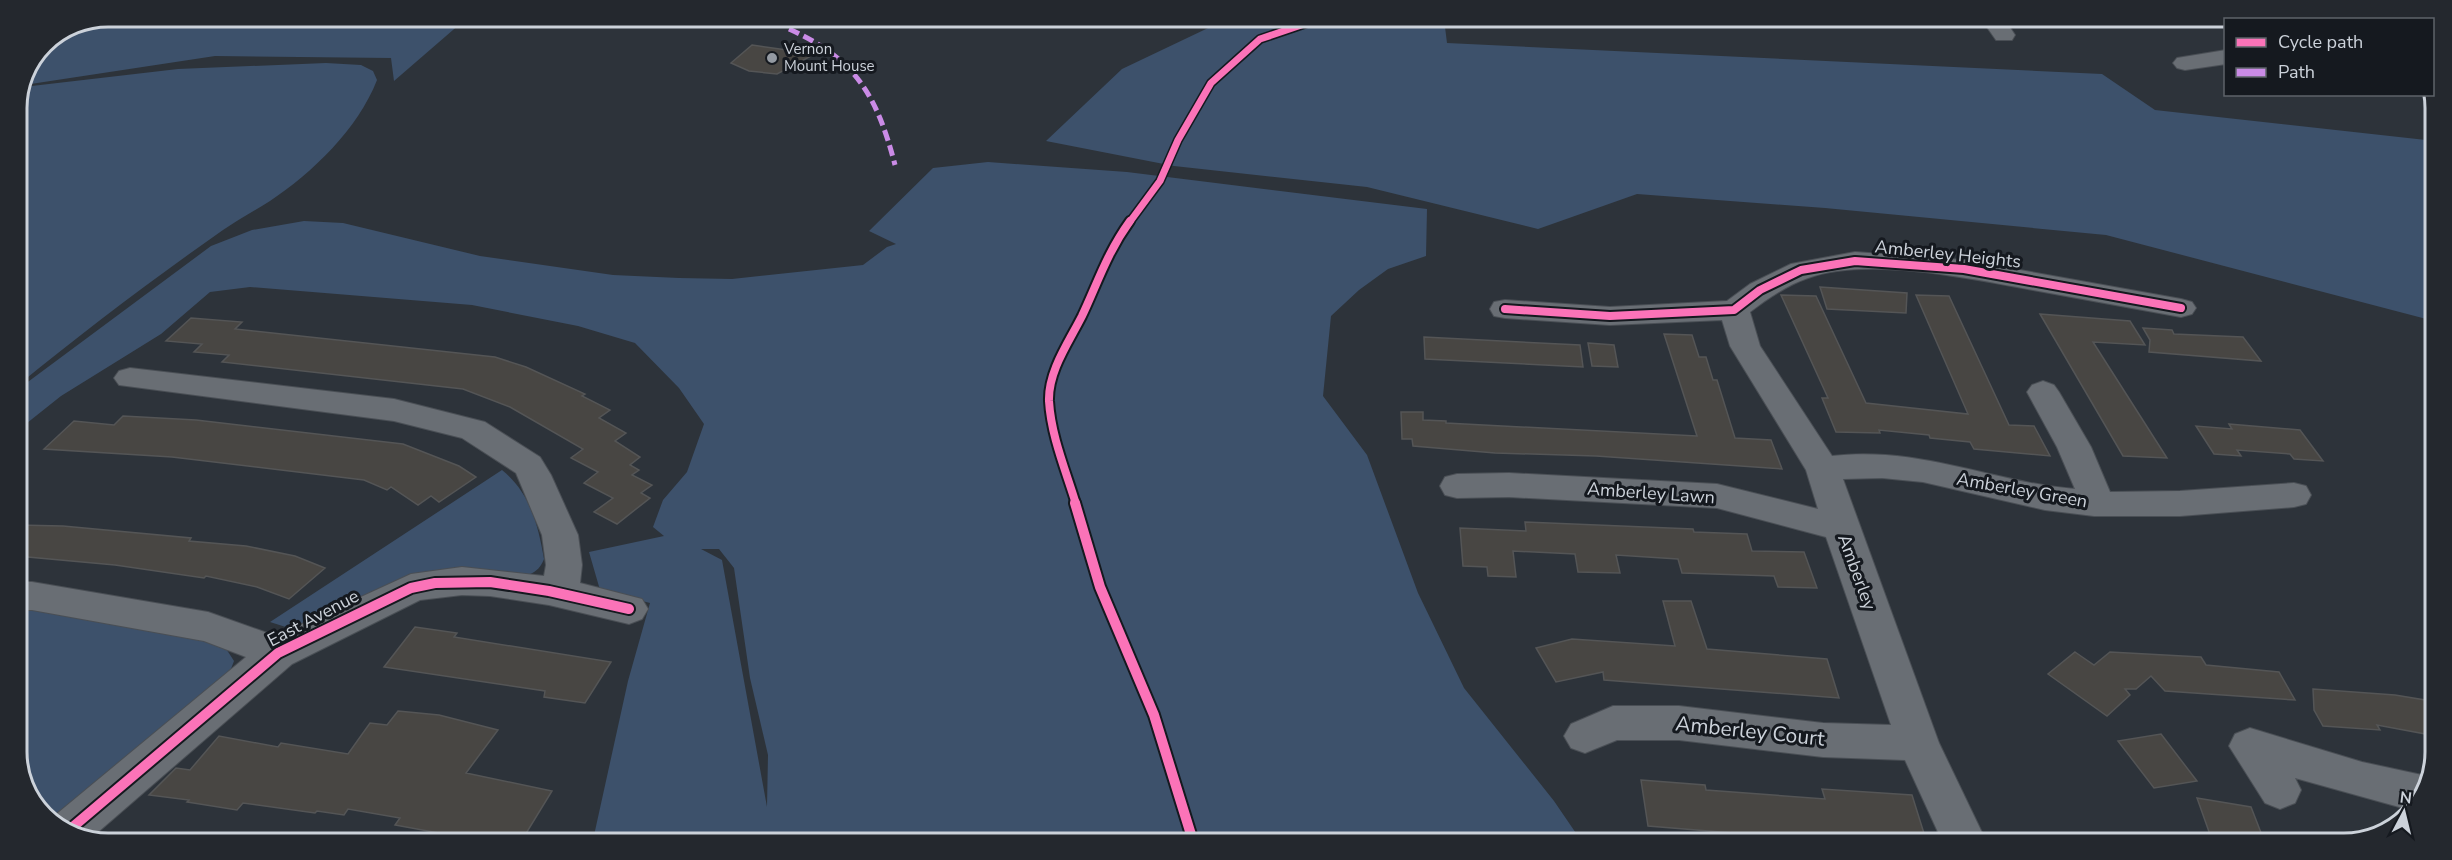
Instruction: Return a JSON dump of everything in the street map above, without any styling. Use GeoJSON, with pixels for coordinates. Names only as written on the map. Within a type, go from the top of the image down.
{"type":"FeatureCollection","features":[{"type":"Feature","properties":{"kind":"street"},"geometry":{"type":"LineString","coordinates":[[2186,63],[2224,57]]}},
{"type":"Feature","properties":{"kind":"street","name":"Amberley Heights"},"geometry":{"type":"LineString","coordinates":[[1734,310],[1760,290],[1801,270],[1855,261],[1904,262],[1964,269],[2181,308]]}},
{"type":"Feature","properties":{"kind":"street"},"geometry":{"type":"LineString","coordinates":[[1505,309],[1610,315],[1734,310]]}},
{"type":"Feature","properties":{"kind":"street","name":"Amberley"},"geometry":{"type":"LineString","coordinates":[[1734,310],[1745,346],[1823,469],[1841,528],[1918,743],[1960,833]]}},
{"type":"Feature","properties":{"kind":"street"},"geometry":{"type":"LineString","coordinates":[[130,378],[394,410],[470,428],[528,465],[539,484],[562,543],[564,565],[560,593]]}},
{"type":"Feature","properties":{"kind":"street"},"geometry":{"type":"LineString","coordinates":[[2043,392],[2074,447],[2098,503]]}},
{"type":"Feature","properties":{"kind":"street","name":"Amberley Green"},"geometry":{"type":"LineString","coordinates":[[1823,469],[1848,465],[1909,470],[1980,481],[2025,494],[2098,503],[2149,504],[2294,495]]}},
{"type":"Feature","properties":{"kind":"street","name":"Amberley Lawn"},"geometry":{"type":"LineString","coordinates":[[1457,486],[1509,485],[1717,496],[1841,528]]}},
{"type":"Feature","properties":{"kind":"street","name":"East Avenue"},"geometry":{"type":"LineString","coordinates":[[74,826],[278,653],[361,611],[431,581],[460,580],[560,593],[630,609]]}},
{"type":"Feature","properties":{"kind":"street"},"geometry":{"type":"LineString","coordinates":[[27,596],[208,627],[278,653]]}},
{"type":"Feature","properties":{"kind":"street","name":"Amberley Court"},"geometry":{"type":"LineString","coordinates":[[1585,736],[1613,723],[1679,723],[1823,740],[1918,743]]}},
{"type":"Feature","properties":{"kind":"street"},"geometry":{"type":"LineString","coordinates":[[2280,790],[2250,746],[2362,780],[2414,792]]}},
{"type":"Feature","properties":{"kind":"shaded area"},"geometry":{"type":"Polygon","coordinates":[[[108,27],[456,27],[394,81],[391,58],[215,56],[31,84],[41,63],[51,51],[77,33],[92,29],[108,27]]]}},
{"type":"Feature","properties":{"kind":"shaded area"},"geometry":{"type":"Polygon","coordinates":[[[1210,27],[1445,27],[1447,43],[2102,74],[2155,110],[2425,140],[2425,319],[2106,235],[1825,208],[1637,194],[1538,229],[1367,187],[1174,166],[1046,141],[1122,69],[1210,27]]]}},
{"type":"Feature","properties":{"kind":"shaded area"},"geometry":{"type":"Polygon","coordinates":[[[326,63],[361,65],[373,71],[377,80],[369,98],[346,132],[302,177],[171,267],[27,378],[27,108],[31,86],[178,69],[326,63]]]}},
{"type":"Feature","properties":{"kind":"shaded area"},"geometry":{"type":"Polygon","coordinates":[[[988,162],[1127,172],[1427,209],[1426,256],[1388,269],[1359,290],[1331,316],[1323,396],[1367,455],[1418,593],[1464,688],[1554,801],[1576,833],[595,833],[628,681],[650,603],[600,590],[589,552],[664,536],[653,527],[663,500],[687,472],[704,424],[679,388],[635,343],[578,326],[472,305],[250,287],[210,292],[161,334],[61,396],[27,423],[27,383],[211,246],[252,230],[304,221],[343,223],[480,256],[613,275],[732,279],[863,265],[887,247],[896,244],[869,231],[933,168],[988,162]],[[701,549],[722,560],[767,807],[768,755],[750,678],[734,568],[719,549],[701,549]]]}},
{"type":"Feature","properties":{"kind":"shaded area"},"geometry":{"type":"Polygon","coordinates":[[[502,470],[512,479],[526,499],[539,534],[544,559],[535,571],[526,575],[292,629],[270,622],[502,470]]]}},
{"type":"Feature","properties":{"kind":"shaded area"},"geometry":{"type":"Polygon","coordinates":[[[27,610],[223,644],[234,661],[229,674],[60,817],[54,813],[35,788],[27,758],[27,610]]]}},
{"type":"Feature","properties":{"kind":"building","name":"Vernon Mount House"},"geometry":{"type":"Polygon","coordinates":[[[752,45],[815,54],[777,74],[749,71],[731,63],[752,45]]]}},
{"type":"Feature","properties":{"kind":"building"},"geometry":{"type":"Polygon","coordinates":[[[1820,287],[1907,293],[1906,313],[1827,309],[1820,287]]]}},
{"type":"Feature","properties":{"kind":"building"},"geometry":{"type":"Polygon","coordinates":[[[1781,295],[1816,296],[1866,403],[1968,414],[1916,295],[1949,296],[2009,425],[2034,426],[2050,456],[1974,449],[1970,442],[1930,438],[1929,435],[1879,430],[1880,433],[1836,432],[1822,398],[1828,398],[1781,295]]]}},
{"type":"Feature","properties":{"kind":"building"},"geometry":{"type":"Polygon","coordinates":[[[2040,314],[2130,321],[2145,345],[2093,342],[2167,458],[2123,456],[2040,314]]]}},
{"type":"Feature","properties":{"kind":"building"},"geometry":{"type":"Polygon","coordinates":[[[191,318],[242,322],[235,329],[495,357],[526,367],[585,394],[582,396],[610,410],[599,418],[626,433],[615,441],[640,457],[630,465],[639,470],[632,475],[652,485],[641,493],[650,498],[617,524],[594,512],[613,498],[584,483],[598,472],[571,458],[583,449],[510,407],[463,389],[222,362],[229,355],[194,352],[202,344],[166,341],[191,318]]]}},
{"type":"Feature","properties":{"kind":"building"},"geometry":{"type":"Polygon","coordinates":[[[2143,328],[2172,330],[2174,334],[2243,337],[2261,361],[2149,352],[2150,340],[2143,328]]]}},
{"type":"Feature","properties":{"kind":"building"},"geometry":{"type":"Polygon","coordinates":[[[1664,334],[1692,335],[1699,357],[1706,357],[1713,380],[1717,380],[1735,438],[1771,440],[1782,469],[1596,456],[1495,453],[1413,446],[1412,439],[1402,439],[1401,412],[1423,412],[1423,420],[1446,421],[1446,423],[1697,436],[1664,334]]]}},
{"type":"Feature","properties":{"kind":"building"},"geometry":{"type":"Polygon","coordinates":[[[1424,337],[1580,345],[1583,367],[1425,359],[1424,337]]]}},
{"type":"Feature","properties":{"kind":"building"},"geometry":{"type":"Polygon","coordinates":[[[1588,343],[1614,345],[1618,367],[1592,366],[1588,343]]]}},
{"type":"Feature","properties":{"kind":"building"},"geometry":{"type":"Polygon","coordinates":[[[123,416],[196,420],[403,444],[459,466],[476,477],[439,502],[431,496],[418,505],[391,487],[387,490],[364,480],[172,457],[44,449],[74,421],[114,425],[123,416]]]}},
{"type":"Feature","properties":{"kind":"building"},"geometry":{"type":"Polygon","coordinates":[[[2229,424],[2300,430],[2323,461],[2294,459],[2290,454],[2237,450],[2241,456],[2214,454],[2196,426],[2232,429],[2229,424]]]}},
{"type":"Feature","properties":{"kind":"building"},"geometry":{"type":"Polygon","coordinates":[[[1525,522],[1693,529],[1694,532],[1747,534],[1752,551],[1804,552],[1817,588],[1778,587],[1774,576],[1682,573],[1678,559],[1616,555],[1620,573],[1578,572],[1575,554],[1513,551],[1516,577],[1488,576],[1487,567],[1463,566],[1460,528],[1526,531],[1525,522]]]}},
{"type":"Feature","properties":{"kind":"building"},"geometry":{"type":"Polygon","coordinates":[[[27,525],[63,526],[191,538],[189,541],[246,546],[295,556],[325,568],[289,599],[257,587],[206,576],[204,578],[115,565],[27,557],[27,525]]]}},
{"type":"Feature","properties":{"kind":"building"},"geometry":{"type":"Polygon","coordinates":[[[1663,601],[1691,601],[1707,649],[1827,659],[1839,698],[1604,680],[1603,672],[1556,682],[1536,648],[1572,639],[1675,646],[1663,601]]]}},
{"type":"Feature","properties":{"kind":"building"},"geometry":{"type":"Polygon","coordinates":[[[415,627],[457,633],[454,637],[611,662],[585,703],[544,697],[545,691],[384,667],[415,627]]]}},
{"type":"Feature","properties":{"kind":"building"},"geometry":{"type":"Polygon","coordinates":[[[2075,652],[2094,665],[2110,652],[2201,657],[2206,665],[2279,672],[2295,700],[2165,691],[2151,676],[2136,689],[2125,689],[2130,695],[2107,716],[2048,674],[2075,652]]]}},
{"type":"Feature","properties":{"kind":"building"},"geometry":{"type":"Polygon","coordinates":[[[2313,689],[2395,695],[2425,700],[2425,734],[2377,725],[2380,730],[2323,726],[2314,710],[2313,689]]]}},
{"type":"Feature","properties":{"kind":"building"},"geometry":{"type":"Polygon","coordinates":[[[398,711],[439,715],[498,730],[466,773],[552,791],[526,833],[439,833],[395,825],[400,818],[348,809],[344,815],[243,803],[237,810],[149,795],[176,768],[190,770],[219,736],[278,747],[281,743],[348,754],[370,723],[387,725],[398,711]]]}},
{"type":"Feature","properties":{"kind":"building"},"geometry":{"type":"Polygon","coordinates":[[[2161,734],[2197,781],[2154,788],[2118,741],[2161,734]]]}},
{"type":"Feature","properties":{"kind":"building"},"geometry":{"type":"Polygon","coordinates":[[[1641,780],[1705,785],[1706,790],[1825,799],[1822,789],[1912,795],[1924,833],[1733,833],[1648,826],[1641,780]]]}},
{"type":"Feature","properties":{"kind":"building"},"geometry":{"type":"Polygon","coordinates":[[[2197,798],[2251,807],[2261,833],[2209,833],[2197,798]]]}},
{"type":"Feature","properties":{"kind":"marked path"},"geometry":{"type":"LineString","coordinates":[[789,29],[812,39],[832,52],[862,81],[881,118],[895,165]]}},
{"type":"Feature","properties":{"kind":"cycle path"},"geometry":{"type":"LineString","coordinates":[[1191,833],[1154,715],[1100,587],[1054,431],[1049,400],[1053,373],[1083,313],[1100,270],[1128,224],[1160,181],[1178,140],[1211,83],[1260,39],[1295,27]]}},
{"type":"Feature","properties":{"kind":"cycle path"},"geometry":{"type":"LineString","coordinates":[[1505,309],[1610,316],[1734,310],[1760,290],[1801,270],[1855,261],[1964,269],[2181,308]]}},
{"type":"Feature","properties":{"kind":"cycle path"},"geometry":{"type":"LineString","coordinates":[[74,826],[278,653],[411,588],[435,583],[490,582],[549,591],[629,609]]}},
{"type":"Feature","properties":{"kind":"place","name":"Vernon Mount House"},"geometry":{"type":"Point","coordinates":[772,58]}}]}
